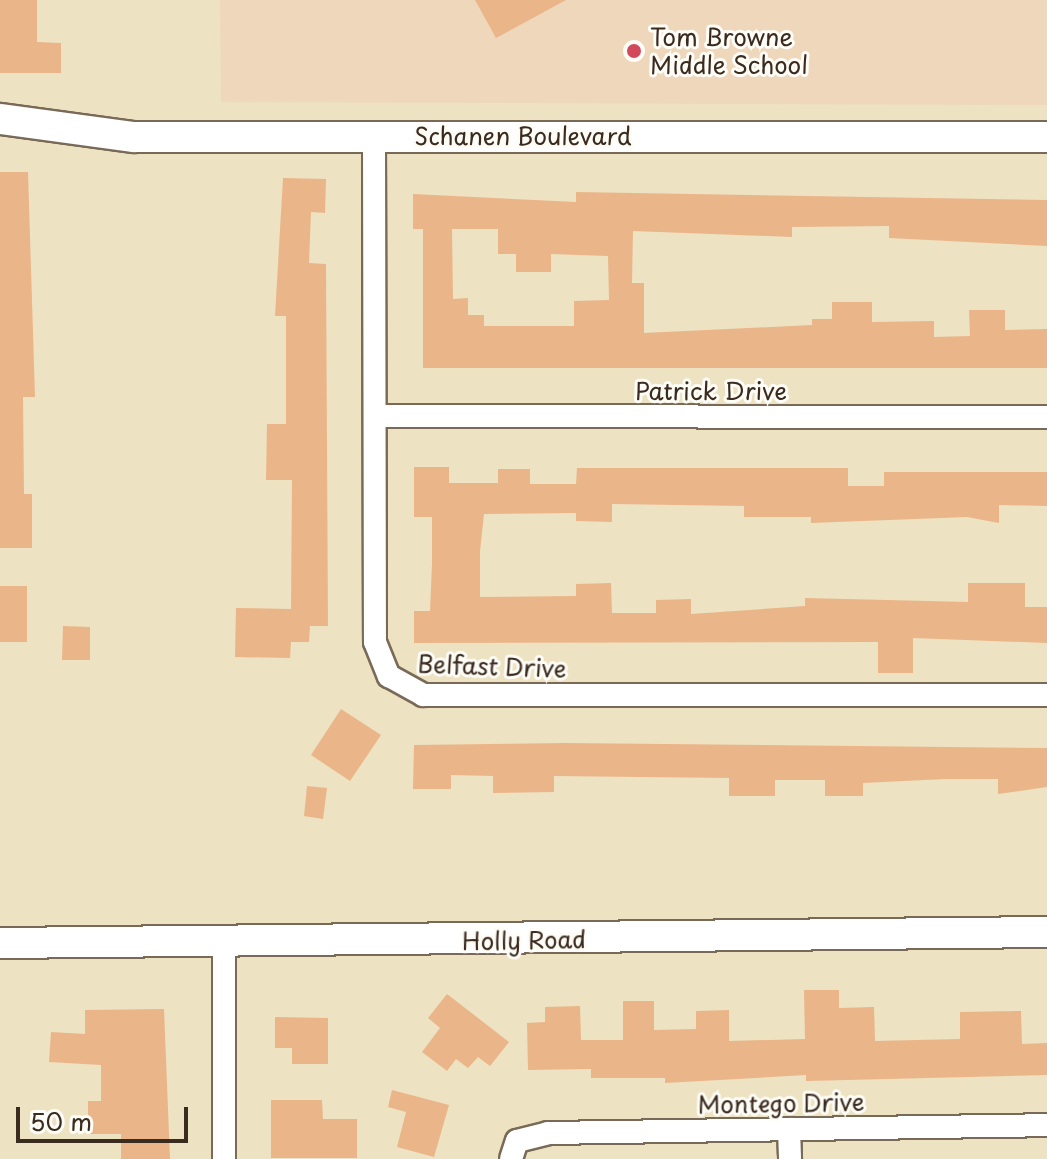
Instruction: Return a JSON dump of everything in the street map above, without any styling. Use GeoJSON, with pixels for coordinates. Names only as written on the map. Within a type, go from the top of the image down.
{"type":"FeatureCollection","features":[{"type":"Feature","properties":{"kind":"street","name":"Schanen Boulevard"},"geometry":{"type":"LineString","coordinates":[[0,119],[134,137],[1047,137]]}},
{"type":"Feature","properties":{"kind":"street","name":"Belfast Drive"},"geometry":{"type":"LineString","coordinates":[[374,135],[375,642],[389,676],[405,689],[1047,695]]}},
{"type":"Feature","properties":{"kind":"street","name":"Patrick Drive"},"geometry":{"type":"LineString","coordinates":[[375,416],[1047,417]]}},
{"type":"Feature","properties":{"kind":"street","name":"Holly Road"},"geometry":{"type":"LineString","coordinates":[[0,943],[224,945],[1047,932]]}},
{"type":"Feature","properties":{"kind":"street"},"geometry":{"type":"LineString","coordinates":[[224,945],[224,1159]]}},
{"type":"Feature","properties":{"kind":"street","name":"Montego Drive"},"geometry":{"type":"LineString","coordinates":[[514,1150],[548,1133],[1047,1125]]}},
{"type":"Feature","properties":{"kind":"street"},"geometry":{"type":"LineString","coordinates":[[789,1129],[790,1159]]}},
{"type":"Feature","properties":{"kind":"shaded area","name":"Tom Browne Middle School"},"geometry":{"type":"Polygon","coordinates":[[[220,0],[1047,0],[1047,105],[221,102],[220,0]]]}},
{"type":"Feature","properties":{"kind":"building"},"geometry":{"type":"Polygon","coordinates":[[[0,0],[37,0],[37,42],[61,43],[61,73],[0,73],[0,0]]]}},
{"type":"Feature","properties":{"kind":"building"},"geometry":{"type":"Polygon","coordinates":[[[475,0],[566,0],[496,38],[475,0]]]}},
{"type":"Feature","properties":{"kind":"building"},"geometry":{"type":"Polygon","coordinates":[[[0,172],[28,172],[35,397],[23,397],[24,494],[32,494],[32,548],[0,548],[0,172]]]}},
{"type":"Feature","properties":{"kind":"building"},"geometry":{"type":"Polygon","coordinates":[[[283,178],[326,179],[325,213],[311,212],[309,263],[326,264],[328,626],[310,626],[309,642],[291,642],[290,658],[235,657],[236,608],[291,609],[292,480],[266,480],[267,424],[286,424],[286,316],[275,316],[283,178]]]}},
{"type":"Feature","properties":{"kind":"building"},"geometry":{"type":"Polygon","coordinates":[[[576,192],[1047,200],[1047,246],[889,238],[889,226],[792,227],[792,237],[633,231],[632,283],[644,283],[644,333],[812,325],[812,319],[832,319],[832,302],[872,302],[872,322],[934,321],[934,337],[970,336],[969,310],[1005,310],[1005,330],[1047,329],[1047,368],[423,368],[423,229],[413,229],[413,194],[576,202],[576,192]],[[452,229],[453,299],[468,298],[468,315],[484,315],[484,326],[574,326],[574,301],[609,300],[608,256],[551,254],[551,272],[516,272],[516,254],[498,254],[498,229],[452,229]]]}},
{"type":"Feature","properties":{"kind":"building"},"geometry":{"type":"Polygon","coordinates":[[[414,467],[449,467],[449,483],[498,483],[498,469],[530,469],[530,484],[576,484],[577,468],[848,468],[848,486],[884,486],[884,472],[1047,472],[1047,506],[999,505],[999,523],[967,517],[811,523],[811,517],[744,517],[744,506],[612,504],[612,522],[576,521],[576,513],[484,514],[480,597],[576,596],[576,584],[611,583],[612,613],[656,613],[656,600],[691,599],[691,614],[805,606],[805,598],[968,602],[968,583],[1025,583],[1025,607],[1047,607],[1047,643],[913,638],[913,673],[878,673],[878,642],[414,643],[414,611],[430,611],[432,517],[414,517],[414,467]]]}},
{"type":"Feature","properties":{"kind":"building"},"geometry":{"type":"Polygon","coordinates":[[[0,586],[27,586],[27,642],[0,642],[0,586]]]}},
{"type":"Feature","properties":{"kind":"building"},"geometry":{"type":"Polygon","coordinates":[[[63,626],[90,627],[90,660],[62,660],[63,626]]]}},
{"type":"Feature","properties":{"kind":"building"},"geometry":{"type":"Polygon","coordinates":[[[341,709],[381,735],[350,781],[311,755],[341,709]]]}},
{"type":"Feature","properties":{"kind":"building"},"geometry":{"type":"Polygon","coordinates":[[[566,743],[1047,748],[1047,787],[998,794],[998,779],[945,779],[863,783],[863,796],[825,796],[825,780],[775,780],[775,796],[729,796],[729,778],[554,776],[554,792],[493,793],[493,776],[451,775],[451,789],[413,789],[414,745],[566,743]]]}},
{"type":"Feature","properties":{"kind":"building"},"geometry":{"type":"Polygon","coordinates":[[[307,786],[327,788],[323,819],[304,816],[307,786]]]}},
{"type":"Feature","properties":{"kind":"building"},"geometry":{"type":"Polygon","coordinates":[[[804,990],[839,990],[839,1008],[874,1007],[875,1041],[960,1039],[960,1012],[1021,1011],[1022,1044],[1047,1043],[1047,1075],[806,1081],[806,1075],[665,1083],[665,1078],[591,1078],[591,1069],[528,1070],[527,1023],[545,1022],[545,1007],[580,1006],[581,1040],[623,1040],[623,1001],[654,1001],[654,1030],[696,1029],[696,1011],[729,1010],[729,1041],[805,1039],[804,990]]]}},
{"type":"Feature","properties":{"kind":"building"},"geometry":{"type":"Polygon","coordinates":[[[447,994],[509,1042],[490,1066],[478,1057],[468,1068],[456,1059],[447,1071],[422,1052],[440,1028],[428,1018],[447,994]]]}},
{"type":"Feature","properties":{"kind":"building"},"geometry":{"type":"Polygon","coordinates":[[[164,1009],[170,1159],[121,1159],[121,1134],[88,1134],[88,1101],[101,1101],[101,1065],[49,1062],[51,1032],[85,1034],[85,1010],[164,1009]]]}},
{"type":"Feature","properties":{"kind":"building"},"geometry":{"type":"Polygon","coordinates":[[[275,1017],[328,1018],[328,1064],[292,1064],[292,1048],[275,1048],[275,1017]]]}},
{"type":"Feature","properties":{"kind":"building"},"geometry":{"type":"Polygon","coordinates":[[[392,1090],[449,1105],[434,1157],[397,1147],[406,1112],[388,1107],[392,1090]]]}},
{"type":"Feature","properties":{"kind":"building"},"geometry":{"type":"Polygon","coordinates":[[[271,1100],[322,1100],[323,1119],[357,1119],[357,1158],[271,1158],[271,1100]]]}},
{"type":"Feature","properties":{"kind":"place","name":"Tom Browne Middle School"},"geometry":{"type":"Point","coordinates":[634,51]}}]}
